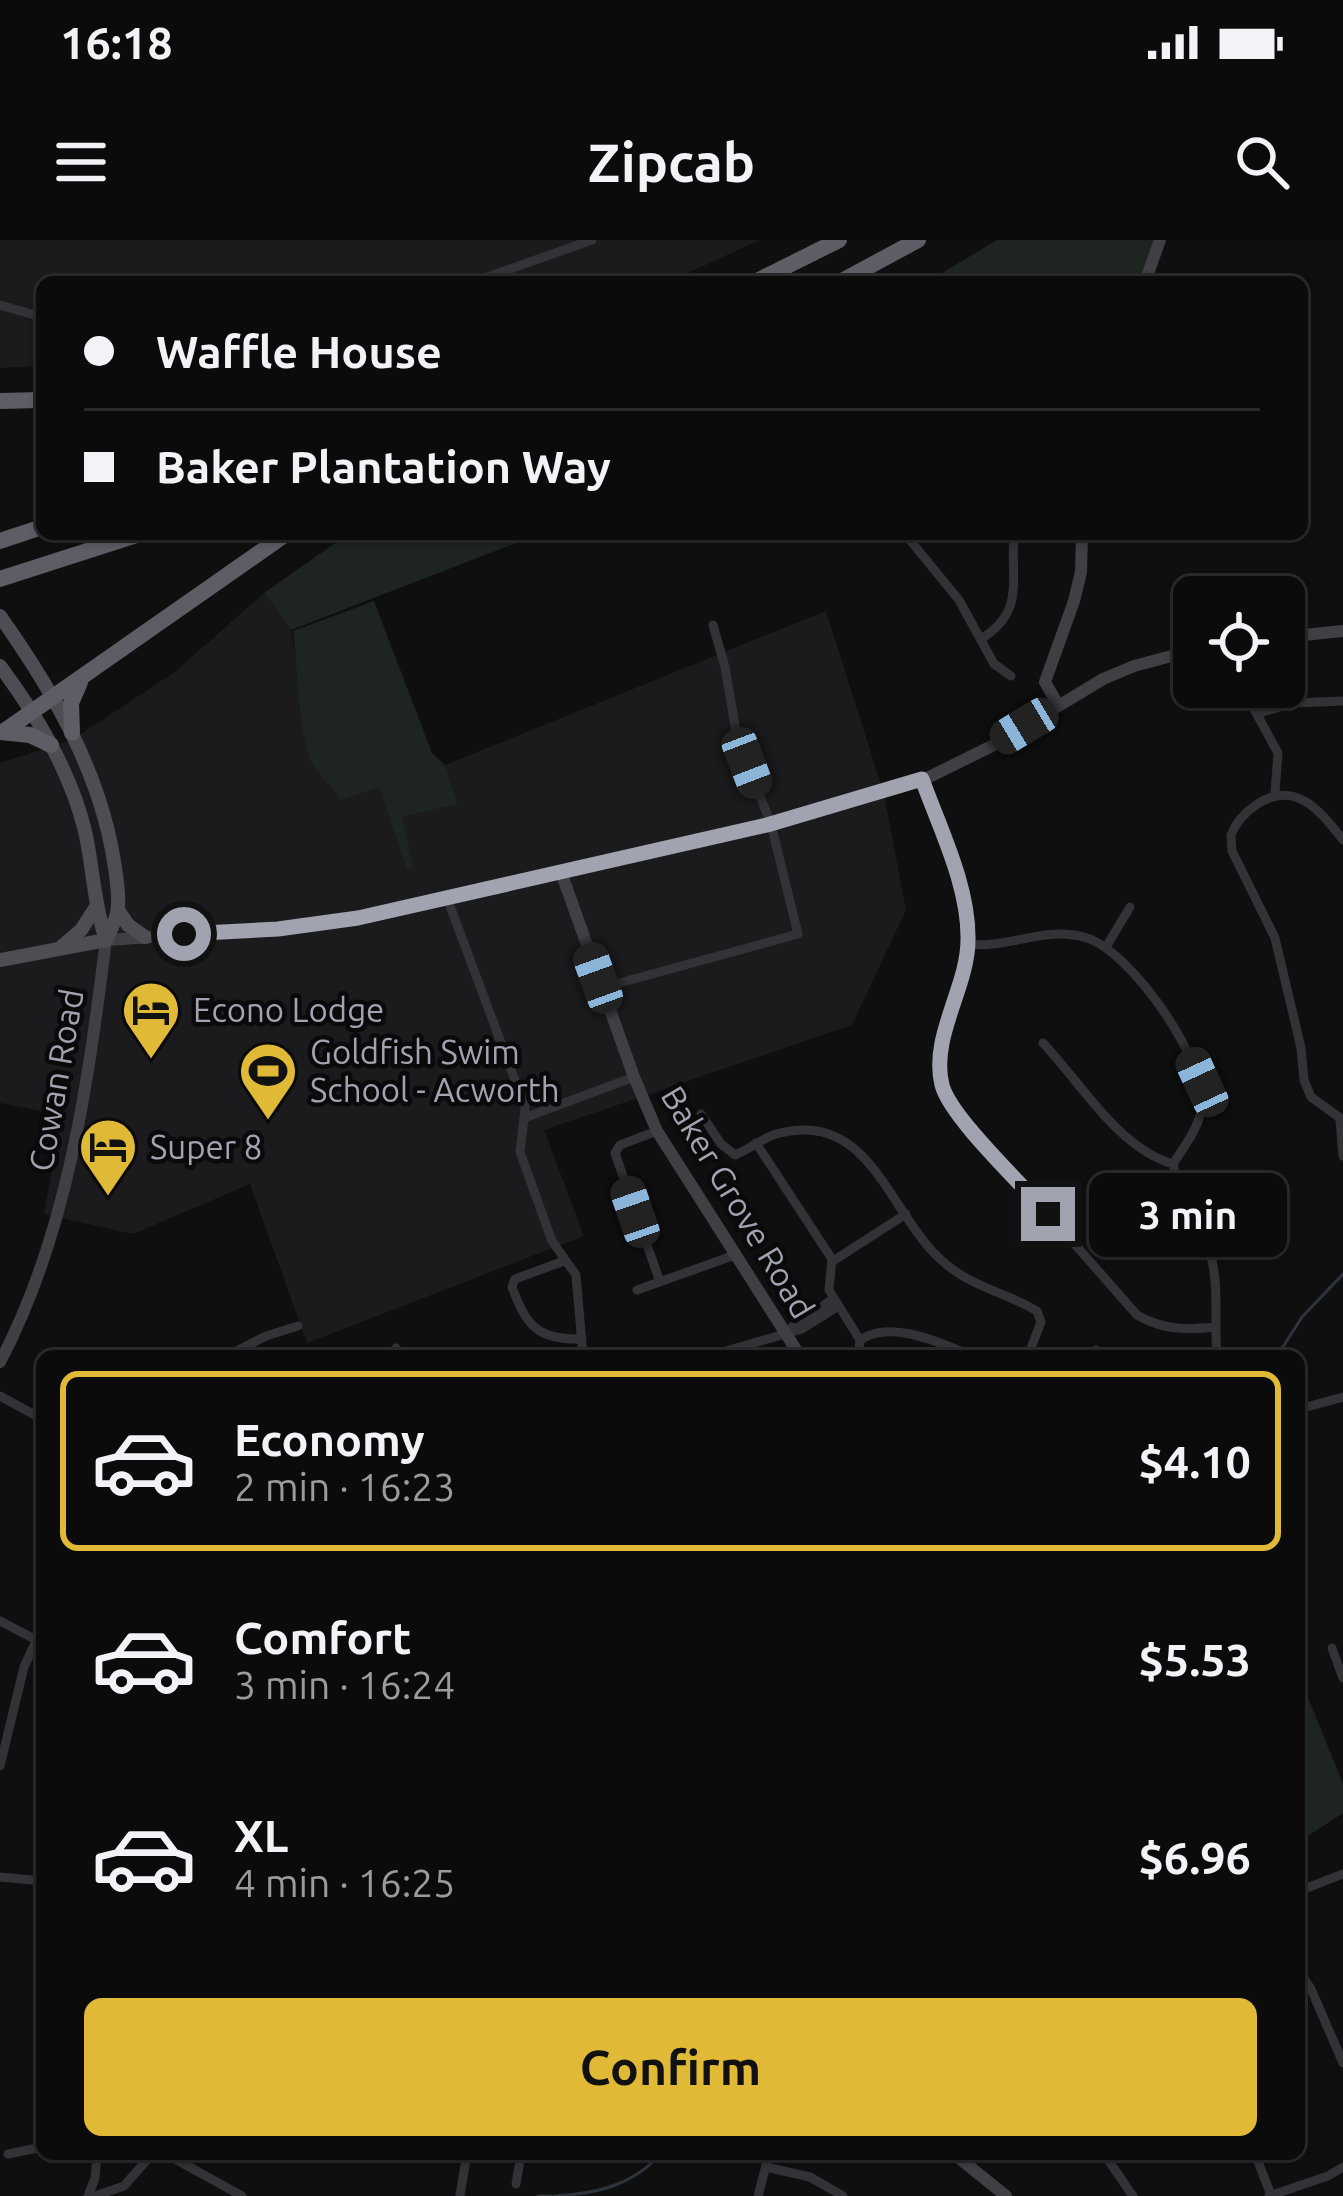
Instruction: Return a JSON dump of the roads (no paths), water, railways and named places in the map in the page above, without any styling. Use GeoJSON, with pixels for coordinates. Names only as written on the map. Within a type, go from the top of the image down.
{"type":"FeatureCollection","features":[{"type":"Feature","properties":{"kind":"highway"},"geometry":{"type":"LineString","coordinates":[[767,276],[839,240]]}},
{"type":"Feature","properties":{"kind":"highway"},"geometry":{"type":"LineString","coordinates":[[851,276],[918,240]]}},
{"type":"Feature","properties":{"kind":"highway"},"geometry":{"type":"LineString","coordinates":[[0,401],[36,400]]}},
{"type":"Feature","properties":{"kind":"highway"},"geometry":{"type":"LineString","coordinates":[[0,541],[36,529]]}},
{"type":"Feature","properties":{"kind":"highway"},"geometry":{"type":"LineString","coordinates":[[0,579],[121,540]]}},
{"type":"Feature","properties":{"kind":"highway"},"geometry":{"type":"LineString","coordinates":[[2,732],[278,540]]}},
{"type":"Feature","properties":{"kind":"highway"},"geometry":{"type":"LineString","coordinates":[[72,734],[71,703],[80,682]]}},
{"type":"Feature","properties":{"kind":"highway"},"geometry":{"type":"LineString","coordinates":[[2,732],[30,735],[52,745]]}},
{"type":"Feature","properties":{"kind":"main road"},"geometry":{"type":"LineString","coordinates":[[1147,276],[1160,240]]}},
{"type":"Feature","properties":{"kind":"main road"},"geometry":{"type":"LineString","coordinates":[[1058,705],[1045,682],[1074,601],[1082,540]]}},
{"type":"Feature","properties":{"kind":"main road"},"geometry":{"type":"LineString","coordinates":[[2,619],[72,734],[104,816],[118,910],[145,937]]}},
{"type":"Feature","properties":{"kind":"main road"},"geometry":{"type":"LineString","coordinates":[[1305,635],[1343,631]]}},
{"type":"Feature","properties":{"kind":"main road"},"geometry":{"type":"LineString","coordinates":[[0,960],[106,940],[278,929],[358,918],[771,824],[922,779],[1134,666],[1173,656]]}},
{"type":"Feature","properties":{"kind":"main road"},"geometry":{"type":"LineString","coordinates":[[0,666],[52,745],[83,823],[106,940]]}},
{"type":"Feature","properties":{"kind":"main road","name":"Baker Grove Road"},"geometry":{"type":"LineString","coordinates":[[560,872],[657,1131],[796,1350]]}},
{"type":"Feature","properties":{"kind":"main road"},"geometry":{"type":"LineString","coordinates":[[59,949],[81,930],[96,907]]}},
{"type":"Feature","properties":{"kind":"main road"},"geometry":{"type":"LineString","coordinates":[[106,940],[118,910]]}},
{"type":"Feature","properties":{"kind":"main road","name":"Cowan Road"},"geometry":{"type":"LineString","coordinates":[[0,1363],[35,1282],[62,1197],[83,1101],[106,940]]}},
{"type":"Feature","properties":{"kind":"main road"},"geometry":{"type":"LineString","coordinates":[[961,2160],[1006,2196]]}},
{"type":"Feature","properties":{"kind":"street"},"geometry":{"type":"LineString","coordinates":[[490,276],[592,240]]}},
{"type":"Feature","properties":{"kind":"street"},"geometry":{"type":"LineString","coordinates":[[0,305],[36,315]]}},
{"type":"Feature","properties":{"kind":"street"},"geometry":{"type":"LineString","coordinates":[[910,540],[959,600],[994,664],[1011,676]]}},
{"type":"Feature","properties":{"kind":"street"},"geometry":{"type":"LineString","coordinates":[[981,639],[1001,627],[1012,610],[1014,540]]}},
{"type":"Feature","properties":{"kind":"street"},"geometry":{"type":"LineString","coordinates":[[601,988],[798,934],[771,824],[737,737],[713,625]]}},
{"type":"Feature","properties":{"kind":"street"},"geometry":{"type":"LineString","coordinates":[[1259,713],[1295,703],[1343,701]]}},
{"type":"Feature","properties":{"kind":"street"},"geometry":{"type":"LineString","coordinates":[[1256,708],[1278,753],[1275,792]]}},
{"type":"Feature","properties":{"kind":"street"},"geometry":{"type":"LineString","coordinates":[[922,779],[966,909],[969,944],[939,1064],[949,1101],[1137,1315],[1156,1326],[1215,1328]]}},
{"type":"Feature","properties":{"kind":"street"},"geometry":{"type":"LineString","coordinates":[[1343,840],[1293,794],[1275,792],[1235,824],[1231,835],[1232,851],[1275,938],[1304,1080],[1311,1097],[1342,1120],[1343,1156]]}},
{"type":"Feature","properties":{"kind":"street"},"geometry":{"type":"LineString","coordinates":[[447,898],[525,1107],[520,1152],[552,1240],[576,1274],[583,1350]]}},
{"type":"Feature","properties":{"kind":"street"},"geometry":{"type":"LineString","coordinates":[[1106,946],[1130,907]]}},
{"type":"Feature","properties":{"kind":"street"},"geometry":{"type":"LineString","coordinates":[[969,944],[1006,945],[1059,932],[1106,946],[1161,1006],[1178,1032],[1202,1082],[1202,1111],[1174,1164],[1186,1208],[1213,1262],[1217,1350]]}},
{"type":"Feature","properties":{"kind":"street"},"geometry":{"type":"LineString","coordinates":[[1043,1043],[1122,1131],[1148,1154],[1174,1164]]}},
{"type":"Feature","properties":{"kind":"street"},"geometry":{"type":"LineString","coordinates":[[524,1118],[634,1077]]}},
{"type":"Feature","properties":{"kind":"street"},"geometry":{"type":"LineString","coordinates":[[701,1114],[735,1155],[756,1143],[804,1129],[841,1138],[872,1167],[934,1253],[965,1278],[1037,1311],[1041,1322],[1030,1350]]}},
{"type":"Feature","properties":{"kind":"street"},"geometry":{"type":"LineString","coordinates":[[657,1131],[620,1145],[615,1153],[661,1282]]}},
{"type":"Feature","properties":{"kind":"street"},"geometry":{"type":"LineString","coordinates":[[756,1143],[833,1261]]}},
{"type":"Feature","properties":{"kind":"street"},"geometry":{"type":"LineString","coordinates":[[1198,1226],[1237,1203]]}},
{"type":"Feature","properties":{"kind":"street"},"geometry":{"type":"LineString","coordinates":[[859,1350],[860,1340],[835,1303],[828,1280],[833,1261],[906,1214]]}},
{"type":"Feature","properties":{"kind":"street"},"geometry":{"type":"LineString","coordinates":[[637,1290],[735,1255]]}},
{"type":"Feature","properties":{"kind":"street"},"geometry":{"type":"LineString","coordinates":[[564,1261],[515,1279],[512,1287],[531,1326],[560,1340],[582,1339]]}},
{"type":"Feature","properties":{"kind":"street"},"geometry":{"type":"LineString","coordinates":[[728,1350],[802,1329],[835,1303]]}},
{"type":"Feature","properties":{"kind":"street"},"geometry":{"type":"LineString","coordinates":[[239,1350],[298,1326]]}},
{"type":"Feature","properties":{"kind":"street"},"geometry":{"type":"LineString","coordinates":[[860,1340],[872,1334],[906,1335],[953,1350]]}},
{"type":"Feature","properties":{"kind":"street"},"geometry":{"type":"LineString","coordinates":[[0,1396],[36,1416]]}},
{"type":"Feature","properties":{"kind":"street"},"geometry":{"type":"LineString","coordinates":[[1305,1407],[1343,1397]]}},
{"type":"Feature","properties":{"kind":"street"},"geometry":{"type":"LineString","coordinates":[[0,1621],[36,1639]]}},
{"type":"Feature","properties":{"kind":"street"},"geometry":{"type":"LineString","coordinates":[[0,1766],[24,1667],[36,1646]]}},
{"type":"Feature","properties":{"kind":"street"},"geometry":{"type":"LineString","coordinates":[[1333,1648],[1343,1678]]}},
{"type":"Feature","properties":{"kind":"street"},"geometry":{"type":"LineString","coordinates":[[1305,1889],[1343,1874]]}},
{"type":"Feature","properties":{"kind":"street"},"geometry":{"type":"LineString","coordinates":[[0,1877],[36,1880]]}},
{"type":"Feature","properties":{"kind":"street"},"geometry":{"type":"LineString","coordinates":[[1305,1980],[1343,2062]]}},
{"type":"Feature","properties":{"kind":"street"},"geometry":{"type":"LineString","coordinates":[[8,2154],[36,2148]]}},
{"type":"Feature","properties":{"kind":"street"},"geometry":{"type":"LineString","coordinates":[[96,2160],[92,2196],[124,2186],[147,2160]]}},
{"type":"Feature","properties":{"kind":"street"},"geometry":{"type":"LineString","coordinates":[[177,2160],[242,2196]]}},
{"type":"Feature","properties":{"kind":"street"},"geometry":{"type":"LineString","coordinates":[[460,2195],[466,2160]]}},
{"type":"Feature","properties":{"kind":"street"},"geometry":{"type":"LineString","coordinates":[[516,2184],[519,2160]]}},
{"type":"Feature","properties":{"kind":"street"},"geometry":{"type":"LineString","coordinates":[[758,2196],[768,2160]]}},
{"type":"Feature","properties":{"kind":"street"},"geometry":{"type":"LineString","coordinates":[[1108,2160],[1133,2196]]}},
{"type":"Feature","properties":{"kind":"street"},"geometry":{"type":"LineString","coordinates":[[1257,2160],[1270,2196],[1343,2167]]}},
{"type":"Feature","properties":{"kind":"street"},"geometry":{"type":"LineString","coordinates":[[766,2167],[811,2177],[843,2196]]}},
{"type":"Feature","properties":{"kind":"street"},"geometry":{"type":"LineString","coordinates":[[124,2186],[135,2196]]}},
{"type":"Feature","properties":{"kind":"waterway"},"geometry":{"type":"LineString","coordinates":[[1281,1350],[1302,1317],[1343,1274]]}},
{"type":"Feature","properties":{"kind":"waterway"},"geometry":{"type":"LineString","coordinates":[[554,2196],[612,2186],[655,2160]]}},
{"type":"Feature","properties":{"kind":"waterway"},"geometry":{"type":"LineString","coordinates":[[538,2196],[551,2196]]}},
{"type":"Feature","properties":{"kind":"place","name":"Econo Lodge"},"geometry":{"type":"Point","coordinates":[151,1061]}},
{"type":"Feature","properties":{"kind":"place","name":"Goldfish Swim School - Acworth"},"geometry":{"type":"Point","coordinates":[268,1122]}},
{"type":"Feature","properties":{"kind":"place","name":"Super 8"},"geometry":{"type":"Point","coordinates":[108,1198]}}]}
